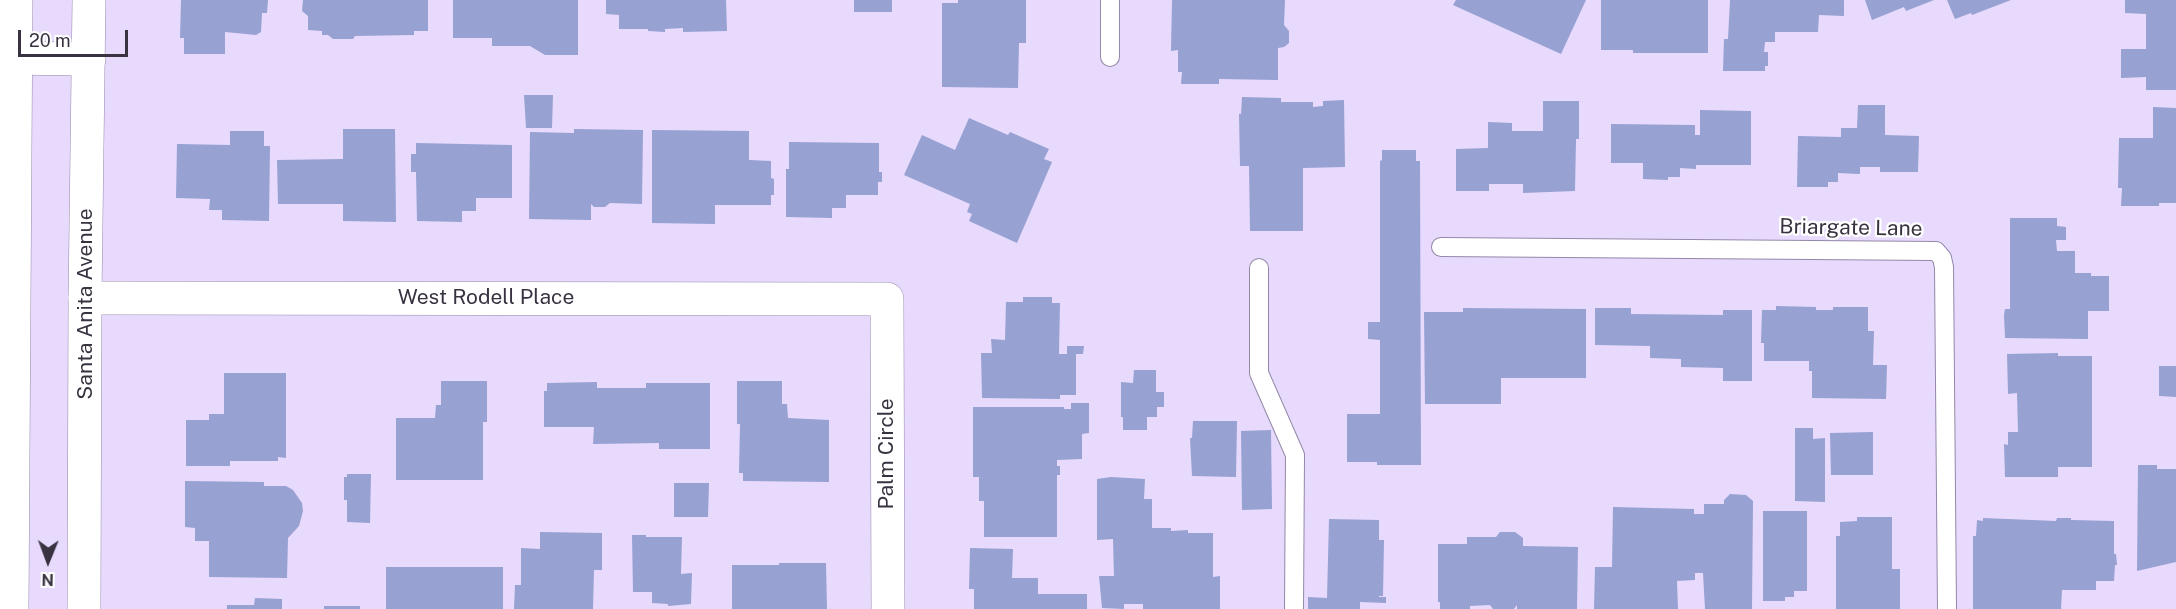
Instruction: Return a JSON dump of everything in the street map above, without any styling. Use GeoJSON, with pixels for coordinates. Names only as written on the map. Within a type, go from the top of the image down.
{"type":"FeatureCollection","features":[{"type":"Feature","properties":{"kind":"main road"},"geometry":{"type":"LineString","coordinates":[[12,609],[8,58],[16,0]]}},
{"type":"Feature","properties":{"kind":"main road","name":"Santa Anita Avenue"},"geometry":{"type":"LineString","coordinates":[[84,609],[89,0]]}},
{"type":"Feature","properties":{"kind":"main road"},"geometry":{"type":"LineString","coordinates":[[8,58],[89,58]]}},
{"type":"Feature","properties":{"kind":"main road","name":"West Rodell Place"},"geometry":{"type":"LineString","coordinates":[[85,298],[887,299]]}},
{"type":"Feature","properties":{"kind":"main road","name":"Palm Circle"},"geometry":{"type":"LineString","coordinates":[[887,299],[888,609]]}},
{"type":"Feature","properties":{"kind":"lane"},"geometry":{"type":"LineString","coordinates":[[1110,0],[1110,57]]}},
{"type":"Feature","properties":{"kind":"lane","name":"Briargate Lane"},"geometry":{"type":"LineString","coordinates":[[1441,247],[1935,251],[1942,258],[1944,267],[1947,609]]}},
{"type":"Feature","properties":{"kind":"lane"},"geometry":{"type":"LineString","coordinates":[[1259,268],[1259,373],[1295,455],[1294,609]]}},
{"type":"Feature","properties":{"kind":"building"},"geometry":{"type":"Polygon","coordinates":[[[181,0],[268,0],[267,13],[262,13],[261,32],[256,35],[225,32],[225,54],[184,54],[184,38],[180,38],[181,0]]]}},
{"type":"Feature","properties":{"kind":"building"},"geometry":{"type":"Polygon","coordinates":[[[303,0],[428,0],[428,31],[414,31],[414,35],[355,36],[353,39],[333,39],[328,35],[322,35],[322,31],[308,30],[308,16],[302,11],[303,0]]]}},
{"type":"Feature","properties":{"kind":"building"},"geometry":{"type":"Polygon","coordinates":[[[453,0],[578,0],[578,55],[545,55],[530,46],[492,46],[492,38],[453,38],[453,0]]]}},
{"type":"Feature","properties":{"kind":"building"},"geometry":{"type":"Polygon","coordinates":[[[606,0],[726,0],[727,31],[683,32],[683,28],[665,29],[665,32],[648,31],[648,29],[619,29],[619,15],[606,14],[606,0]]]}},
{"type":"Feature","properties":{"kind":"building"},"geometry":{"type":"Polygon","coordinates":[[[854,0],[892,0],[892,12],[854,12],[854,0]]]}},
{"type":"Feature","properties":{"kind":"building"},"geometry":{"type":"Polygon","coordinates":[[[958,0],[1026,0],[1026,43],[1019,43],[1018,88],[942,87],[942,3],[958,3],[958,0]]]}},
{"type":"Feature","properties":{"kind":"building"},"geometry":{"type":"Polygon","coordinates":[[[1172,0],[1285,0],[1284,25],[1289,31],[1289,43],[1278,48],[1278,80],[1219,79],[1219,84],[1181,84],[1182,72],[1178,72],[1178,50],[1171,51],[1172,0]]]}},
{"type":"Feature","properties":{"kind":"building"},"geometry":{"type":"Polygon","coordinates":[[[1456,0],[1586,0],[1561,54],[1453,5],[1456,0]]]}},
{"type":"Feature","properties":{"kind":"building"},"geometry":{"type":"Polygon","coordinates":[[[1601,0],[1708,0],[1708,53],[1633,53],[1633,50],[1601,50],[1601,0]]]}},
{"type":"Feature","properties":{"kind":"building"},"geometry":{"type":"Polygon","coordinates":[[[1730,0],[1844,0],[1844,16],[1819,15],[1818,32],[1775,32],[1775,42],[1765,42],[1764,52],[1768,52],[1768,66],[1765,66],[1765,71],[1723,71],[1724,39],[1728,39],[1730,0]]]}},
{"type":"Feature","properties":{"kind":"building"},"geometry":{"type":"Polygon","coordinates":[[[1865,0],[1934,0],[1906,11],[1904,7],[1872,20],[1865,0]]]}},
{"type":"Feature","properties":{"kind":"building"},"geometry":{"type":"Polygon","coordinates":[[[1947,0],[2011,0],[1955,19],[1947,0]]]}},
{"type":"Feature","properties":{"kind":"building"},"geometry":{"type":"Polygon","coordinates":[[[2125,0],[2176,0],[2176,90],[2146,90],[2146,77],[2121,78],[2121,49],[2146,49],[2146,14],[2125,13],[2125,0]]]}},
{"type":"Feature","properties":{"kind":"building"},"geometry":{"type":"Polygon","coordinates":[[[524,95],[553,95],[552,128],[526,128],[524,95]]]}},
{"type":"Feature","properties":{"kind":"building"},"geometry":{"type":"Polygon","coordinates":[[[1242,97],[1281,98],[1281,102],[1313,102],[1313,107],[1323,106],[1323,101],[1344,100],[1345,167],[1303,168],[1303,231],[1250,231],[1249,166],[1240,166],[1239,114],[1241,114],[1242,97]]]}},
{"type":"Feature","properties":{"kind":"building"},"geometry":{"type":"Polygon","coordinates":[[[1543,101],[1579,101],[1575,191],[1523,193],[1523,184],[1489,184],[1489,191],[1456,191],[1456,149],[1488,148],[1488,122],[1512,123],[1512,131],[1543,131],[1543,101]]]}},
{"type":"Feature","properties":{"kind":"building"},"geometry":{"type":"Polygon","coordinates":[[[1858,105],[1885,105],[1885,135],[1919,136],[1918,172],[1880,172],[1880,167],[1860,167],[1860,174],[1838,173],[1838,182],[1828,182],[1828,187],[1797,187],[1798,136],[1841,137],[1841,128],[1857,128],[1858,105]]]}},
{"type":"Feature","properties":{"kind":"building"},"geometry":{"type":"Polygon","coordinates":[[[2153,107],[2176,108],[2176,203],[2159,203],[2159,206],[2121,206],[2122,188],[2118,188],[2119,138],[2153,138],[2153,107]]]}},
{"type":"Feature","properties":{"kind":"building"},"geometry":{"type":"Polygon","coordinates":[[[1700,110],[1751,111],[1751,165],[1696,165],[1696,169],[1680,168],[1680,177],[1668,177],[1668,180],[1643,179],[1643,163],[1611,163],[1611,124],[1695,125],[1695,135],[1700,135],[1700,110]]]}},
{"type":"Feature","properties":{"kind":"building"},"geometry":{"type":"Polygon","coordinates":[[[969,118],[1049,149],[1044,159],[1052,162],[1017,243],[969,221],[972,214],[967,212],[970,204],[904,175],[922,135],[955,150],[969,118]]]}},
{"type":"Feature","properties":{"kind":"building"},"geometry":{"type":"Polygon","coordinates":[[[343,129],[395,129],[396,222],[343,221],[343,204],[278,204],[277,160],[343,159],[343,129]]]}},
{"type":"Feature","properties":{"kind":"building"},"geometry":{"type":"Polygon","coordinates":[[[574,129],[643,130],[642,204],[610,203],[605,207],[594,207],[591,204],[591,220],[529,219],[530,132],[574,133],[574,129]]]}},
{"type":"Feature","properties":{"kind":"building"},"geometry":{"type":"Polygon","coordinates":[[[652,130],[749,131],[749,160],[771,161],[774,195],[771,195],[771,205],[715,205],[715,224],[652,223],[652,130]]]}},
{"type":"Feature","properties":{"kind":"building"},"geometry":{"type":"Polygon","coordinates":[[[230,131],[264,131],[264,146],[270,146],[269,221],[222,220],[222,210],[209,210],[210,199],[176,198],[177,144],[230,145],[230,131]]]}},
{"type":"Feature","properties":{"kind":"building"},"geometry":{"type":"Polygon","coordinates":[[[789,142],[879,143],[879,172],[882,172],[882,182],[878,182],[878,195],[846,195],[846,208],[832,208],[832,218],[786,217],[786,169],[789,169],[789,142]]]}},
{"type":"Feature","properties":{"kind":"building"},"geometry":{"type":"Polygon","coordinates":[[[416,143],[512,145],[512,198],[476,198],[476,211],[462,211],[462,222],[417,221],[416,172],[411,172],[411,154],[416,154],[416,143]]]}},
{"type":"Feature","properties":{"kind":"building"},"geometry":{"type":"Polygon","coordinates":[[[1382,150],[1416,150],[1416,161],[1420,161],[1421,465],[1347,462],[1347,414],[1380,414],[1380,340],[1368,339],[1368,322],[1380,322],[1380,161],[1382,150]]]}},
{"type":"Feature","properties":{"kind":"building"},"geometry":{"type":"Polygon","coordinates":[[[2010,218],[2057,218],[2057,226],[2066,227],[2066,240],[2056,240],[2057,251],[2075,251],[2075,273],[2109,276],[2109,311],[2088,311],[2088,339],[2005,338],[2005,309],[2010,309],[2010,218]]]}},
{"type":"Feature","properties":{"kind":"building"},"geometry":{"type":"Polygon","coordinates":[[[1023,297],[1052,297],[1052,303],[1060,303],[1059,354],[1067,354],[1067,346],[1084,346],[1083,354],[1076,354],[1076,395],[1060,395],[1060,399],[982,398],[981,353],[992,353],[991,339],[1005,340],[1006,302],[1023,302],[1023,297]]]}},
{"type":"Feature","properties":{"kind":"building"},"geometry":{"type":"Polygon","coordinates":[[[1776,306],[1816,307],[1816,310],[1833,310],[1833,307],[1868,307],[1868,331],[1874,331],[1873,365],[1887,365],[1886,399],[1812,398],[1812,371],[1809,371],[1809,361],[1764,361],[1764,343],[1761,343],[1762,310],[1776,310],[1776,306]]]}},
{"type":"Feature","properties":{"kind":"building"},"geometry":{"type":"Polygon","coordinates":[[[1463,308],[1586,309],[1586,378],[1501,378],[1501,404],[1425,404],[1424,312],[1463,312],[1463,308]]]}},
{"type":"Feature","properties":{"kind":"building"},"geometry":{"type":"Polygon","coordinates":[[[1595,308],[1631,308],[1631,314],[1723,315],[1723,310],[1752,310],[1752,381],[1723,381],[1723,368],[1681,367],[1681,359],[1650,358],[1650,346],[1595,345],[1595,308]]]}},
{"type":"Feature","properties":{"kind":"building"},"geometry":{"type":"Polygon","coordinates":[[[2058,353],[2058,356],[2092,356],[2092,467],[2058,467],[2058,477],[2005,477],[2004,444],[2008,445],[2008,432],[2018,432],[2017,393],[2008,394],[2007,354],[2058,353]]]}},
{"type":"Feature","properties":{"kind":"building"},"geometry":{"type":"Polygon","coordinates":[[[2159,366],[2176,366],[2176,397],[2159,396],[2159,366]]]}},
{"type":"Feature","properties":{"kind":"building"},"geometry":{"type":"Polygon","coordinates":[[[1134,370],[1156,370],[1156,392],[1164,392],[1164,407],[1157,407],[1157,417],[1147,417],[1147,430],[1123,430],[1121,382],[1133,383],[1134,370]]]}},
{"type":"Feature","properties":{"kind":"building"},"geometry":{"type":"Polygon","coordinates":[[[224,373],[286,373],[286,458],[278,457],[278,461],[230,461],[230,466],[186,466],[186,420],[209,420],[209,414],[224,414],[224,373]]]}},
{"type":"Feature","properties":{"kind":"building"},"geometry":{"type":"Polygon","coordinates":[[[441,381],[487,381],[487,422],[483,422],[483,480],[396,480],[396,418],[435,418],[436,405],[441,405],[441,381]]]}},
{"type":"Feature","properties":{"kind":"building"},"geometry":{"type":"Polygon","coordinates":[[[737,381],[782,381],[782,404],[787,404],[788,418],[829,420],[829,482],[743,481],[743,473],[739,473],[740,424],[737,424],[737,381]]]}},
{"type":"Feature","properties":{"kind":"building"},"geometry":{"type":"Polygon","coordinates":[[[597,382],[597,388],[646,388],[646,383],[710,383],[710,449],[659,449],[659,443],[593,444],[594,427],[544,427],[544,391],[547,391],[547,383],[597,382]]]}},
{"type":"Feature","properties":{"kind":"building"},"geometry":{"type":"Polygon","coordinates":[[[1071,403],[1089,403],[1089,433],[1082,434],[1082,459],[1057,460],[1060,475],[1057,475],[1057,537],[984,537],[984,501],[979,501],[979,477],[973,477],[973,407],[1064,407],[1064,409],[1071,409],[1071,403]]]}},
{"type":"Feature","properties":{"kind":"building"},"geometry":{"type":"Polygon","coordinates":[[[1193,421],[1237,421],[1236,477],[1192,476],[1190,438],[1192,438],[1193,421]]]}},
{"type":"Feature","properties":{"kind":"building"},"geometry":{"type":"Polygon","coordinates":[[[1795,428],[1813,428],[1813,439],[1825,438],[1825,502],[1795,501],[1795,428]]]}},
{"type":"Feature","properties":{"kind":"building"},"geometry":{"type":"Polygon","coordinates":[[[1271,430],[1272,509],[1242,510],[1241,431],[1271,430]]]}},
{"type":"Feature","properties":{"kind":"building"},"geometry":{"type":"Polygon","coordinates":[[[1873,432],[1873,475],[1831,475],[1830,433],[1873,432]]]}},
{"type":"Feature","properties":{"kind":"building"},"geometry":{"type":"Polygon","coordinates":[[[2138,465],[2157,465],[2157,469],[2176,469],[2176,562],[2137,571],[2138,465]]]}},
{"type":"Feature","properties":{"kind":"building"},"geometry":{"type":"Polygon","coordinates":[[[347,474],[371,474],[370,523],[347,522],[344,477],[347,477],[347,474]]]}},
{"type":"Feature","properties":{"kind":"building"},"geometry":{"type":"Polygon","coordinates":[[[1111,477],[1145,479],[1144,499],[1152,499],[1152,528],[1171,528],[1171,531],[1188,530],[1188,533],[1213,533],[1213,577],[1220,576],[1220,609],[1143,609],[1143,604],[1124,604],[1124,609],[1102,608],[1099,576],[1114,576],[1113,539],[1097,540],[1097,479],[1111,477]]]}},
{"type":"Feature","properties":{"kind":"building"},"geometry":{"type":"Polygon","coordinates":[[[185,481],[264,482],[264,486],[286,486],[293,490],[302,503],[303,511],[299,526],[288,538],[287,578],[209,577],[209,541],[195,541],[195,528],[185,527],[185,481]]]}},
{"type":"Feature","properties":{"kind":"building"},"geometry":{"type":"Polygon","coordinates":[[[674,483],[709,483],[708,517],[674,517],[674,483]]]}},
{"type":"Feature","properties":{"kind":"building"},"geometry":{"type":"Polygon","coordinates":[[[1730,494],[1746,495],[1753,501],[1752,609],[1705,609],[1703,573],[1695,573],[1695,580],[1677,581],[1678,609],[1594,609],[1595,567],[1612,567],[1613,507],[1694,509],[1694,514],[1704,514],[1704,504],[1724,504],[1724,500],[1730,494]]]}},
{"type":"Feature","properties":{"kind":"building"},"geometry":{"type":"Polygon","coordinates":[[[1763,511],[1807,511],[1807,591],[1794,591],[1794,597],[1785,597],[1785,601],[1763,601],[1763,511]]]}},
{"type":"Feature","properties":{"kind":"building"},"geometry":{"type":"Polygon","coordinates":[[[1857,517],[1892,517],[1892,569],[1900,569],[1900,609],[1836,609],[1836,536],[1840,536],[1840,522],[1857,521],[1857,517]]]}},
{"type":"Feature","properties":{"kind":"building"},"geometry":{"type":"Polygon","coordinates":[[[1983,518],[2056,521],[2057,518],[2071,518],[2071,520],[2114,521],[2114,554],[2116,554],[2117,565],[2115,565],[2114,581],[2096,581],[2096,590],[2062,590],[2061,609],[1973,609],[1973,536],[1976,536],[1977,520],[1983,521],[1983,518]]]}},
{"type":"Feature","properties":{"kind":"building"},"geometry":{"type":"Polygon","coordinates":[[[1329,519],[1379,520],[1379,540],[1384,540],[1383,596],[1379,597],[1386,597],[1386,603],[1360,602],[1360,609],[1308,609],[1308,597],[1327,598],[1329,519]]]}},
{"type":"Feature","properties":{"kind":"building"},"geometry":{"type":"Polygon","coordinates":[[[540,532],[602,533],[602,570],[594,570],[593,609],[514,609],[515,585],[521,585],[521,548],[540,549],[540,532]]]}},
{"type":"Feature","properties":{"kind":"building"},"geometry":{"type":"Polygon","coordinates":[[[1500,532],[1515,532],[1523,538],[1523,546],[1578,547],[1577,609],[1517,609],[1517,605],[1514,609],[1493,609],[1490,605],[1470,606],[1470,609],[1440,609],[1438,544],[1467,544],[1467,537],[1496,537],[1500,532]]]}},
{"type":"Feature","properties":{"kind":"building"},"geometry":{"type":"Polygon","coordinates":[[[632,535],[682,537],[681,574],[692,573],[691,604],[668,606],[668,604],[652,603],[652,592],[633,592],[632,535]]]}},
{"type":"Feature","properties":{"kind":"building"},"geometry":{"type":"Polygon","coordinates":[[[970,548],[1013,549],[1012,578],[1038,578],[1038,594],[1087,594],[1087,609],[974,609],[974,589],[969,589],[970,548]]]}},
{"type":"Feature","properties":{"kind":"building"},"geometry":{"type":"Polygon","coordinates":[[[779,563],[826,563],[827,609],[732,609],[732,565],[779,565],[779,563]]]}},
{"type":"Feature","properties":{"kind":"building"},"geometry":{"type":"Polygon","coordinates":[[[386,567],[503,567],[503,609],[386,609],[386,567]]]}},
{"type":"Feature","properties":{"kind":"building"},"geometry":{"type":"Polygon","coordinates":[[[255,598],[282,599],[282,609],[227,609],[227,605],[254,605],[255,598]]]}},
{"type":"Feature","properties":{"kind":"building"},"geometry":{"type":"Polygon","coordinates":[[[324,606],[360,606],[360,609],[324,609],[324,606]]]}}]}
